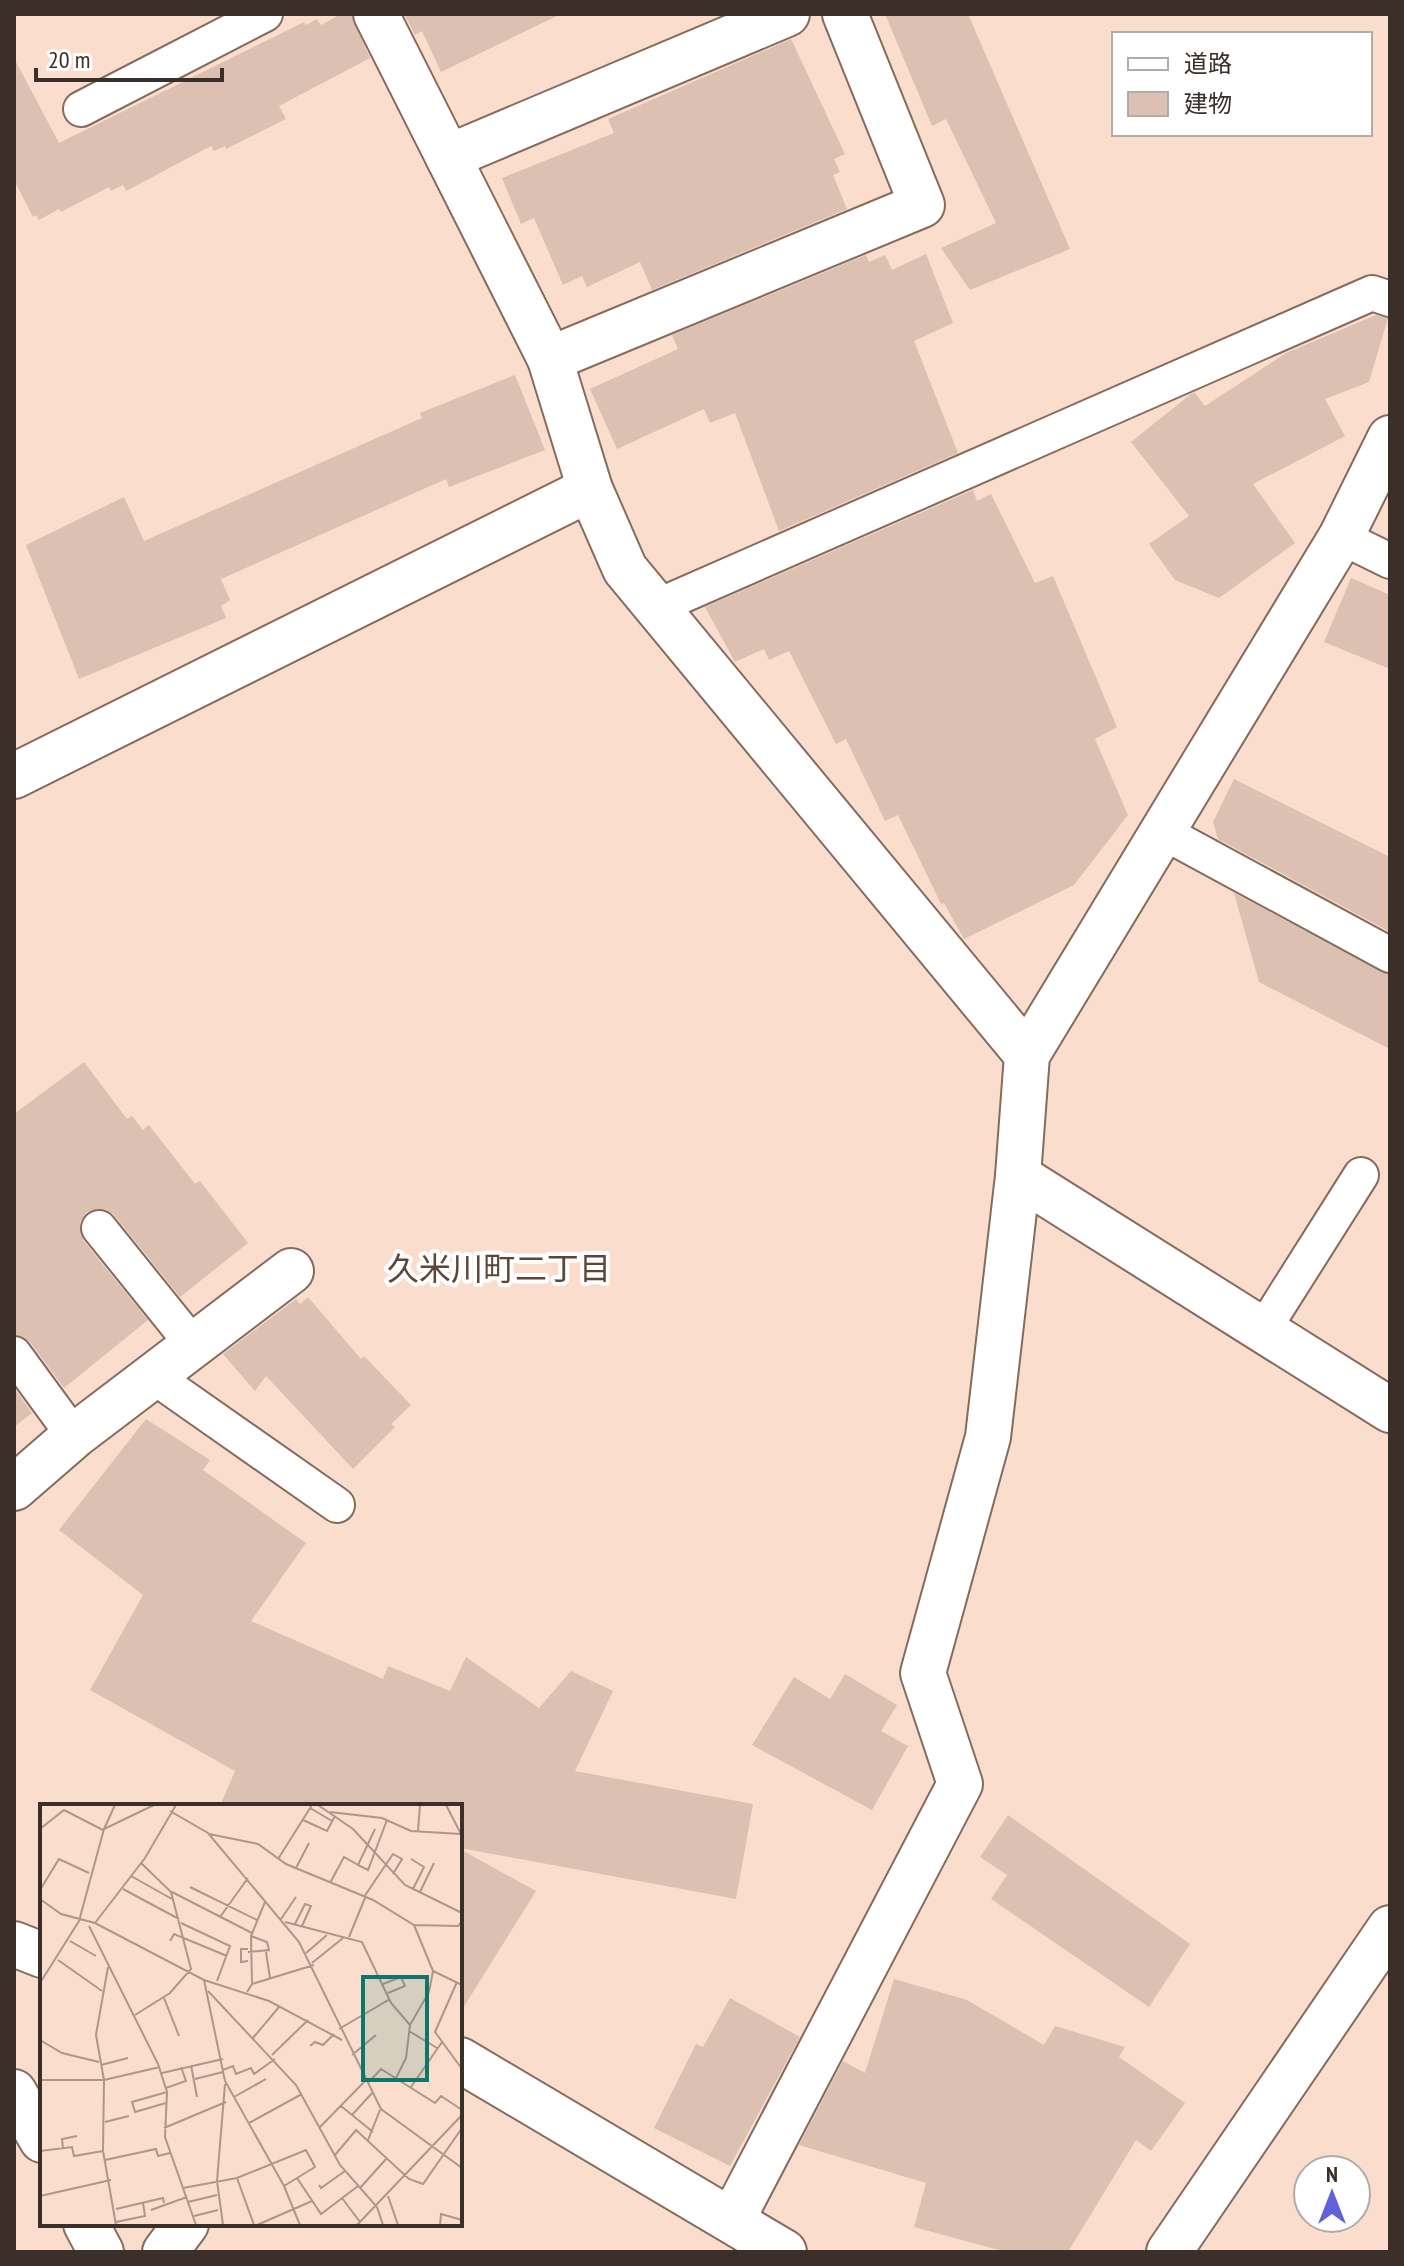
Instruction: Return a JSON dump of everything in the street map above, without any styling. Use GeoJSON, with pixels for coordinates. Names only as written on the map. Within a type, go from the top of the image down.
{"type":"FeatureCollection","features":[{"type":"Feature","properties":{"kind":"street"},"geometry":{"type":"LineString","coordinates":[[376,14],[550,359],[590,489],[625,569],[1027,1055]]}},
{"type":"Feature","properties":{"kind":"street"},"geometry":{"type":"LineString","coordinates":[[448,157],[787,14]]}},
{"type":"Feature","properties":{"kind":"street"},"geometry":{"type":"LineString","coordinates":[[550,359],[922,205],[845,14]]}},
{"type":"Feature","properties":{"kind":"street"},"geometry":{"type":"LineString","coordinates":[[732,2220],[960,1784],[923,1673],[988,1437],[1018,1176],[1027,1055],[1341,537],[1390,438]]}},
{"type":"Feature","properties":{"kind":"street"},"geometry":{"type":"LineString","coordinates":[[14,776],[590,489]]}},
{"type":"Feature","properties":{"kind":"street"},"geometry":{"type":"LineString","coordinates":[[1018,1176],[1390,1410]]}},
{"type":"Feature","properties":{"kind":"street"},"geometry":{"type":"LineString","coordinates":[[14,1488],[74,1436],[291,1271]]}},
{"type":"Feature","properties":{"kind":"street"},"geometry":{"type":"LineString","coordinates":[[1169,2252],[1390,1928]]}},
{"type":"Feature","properties":{"kind":"street"},"geometry":{"type":"LineString","coordinates":[[14,1944],[40,1954]]}},
{"type":"Feature","properties":{"kind":"street"},"geometry":{"type":"LineString","coordinates":[[462,2061],[784,2252]]}},
{"type":"Feature","properties":{"kind":"street"},"geometry":{"type":"LineString","coordinates":[[165,2252],[184,2226]]}},
{"type":"Feature","properties":{"kind":"lane"},"geometry":{"type":"LineString","coordinates":[[81,109],[265,14]]}},
{"type":"Feature","properties":{"kind":"lane"},"geometry":{"type":"LineString","coordinates":[[656,607],[1372,293],[1390,299]]}},
{"type":"Feature","properties":{"kind":"lane"},"geometry":{"type":"LineString","coordinates":[[1341,537],[1390,561]]}},
{"type":"Feature","properties":{"kind":"lane"},"geometry":{"type":"LineString","coordinates":[[1163,832],[1390,955]]}},
{"type":"Feature","properties":{"kind":"lane"},"geometry":{"type":"LineString","coordinates":[[1263,1330],[1361,1175]]}},
{"type":"Feature","properties":{"kind":"lane"},"geometry":{"type":"LineString","coordinates":[[99,1228],[194,1346]]}},
{"type":"Feature","properties":{"kind":"lane"},"geometry":{"type":"LineString","coordinates":[[14,1354],[74,1436]]}},
{"type":"Feature","properties":{"kind":"lane"},"geometry":{"type":"LineString","coordinates":[[153,1376],[337,1505]]}},
{"type":"Feature","properties":{"kind":"building"},"geometry":{"type":"Polygon","coordinates":[[[341,14],[351,14],[370,58],[279,106],[286,119],[226,149],[225,146],[214,151],[211,146],[126,191],[123,185],[111,191],[109,187],[61,212],[59,209],[39,220],[36,215],[33,217],[14,180],[14,58],[59,143],[304,22],[306,25],[317,19],[321,25],[341,14]]]}},
{"type":"Feature","properties":{"kind":"building"},"geometry":{"type":"Polygon","coordinates":[[[404,14],[561,14],[441,72],[422,31],[415,35],[404,14]]]}},
{"type":"Feature","properties":{"kind":"building"},"geometry":{"type":"Polygon","coordinates":[[[885,14],[968,14],[1070,249],[970,290],[941,248],[996,223],[946,119],[932,126],[885,14]]]}},
{"type":"Feature","properties":{"kind":"building"},"geometry":{"type":"Polygon","coordinates":[[[791,39],[845,154],[834,159],[840,172],[833,175],[847,209],[652,290],[640,262],[587,287],[582,276],[563,285],[534,218],[521,224],[502,178],[614,133],[608,119],[791,39]]]}},
{"type":"Feature","properties":{"kind":"building"},"geometry":{"type":"Polygon","coordinates":[[[926,254],[953,323],[914,341],[958,453],[779,531],[735,413],[710,423],[704,409],[617,449],[590,389],[678,349],[672,335],[866,255],[869,262],[885,255],[892,270],[926,254]]]}},
{"type":"Feature","properties":{"kind":"building"},"geometry":{"type":"Polygon","coordinates":[[[1376,315],[1388,318],[1369,382],[1325,399],[1345,436],[1253,484],[1295,543],[1219,598],[1175,580],[1149,544],[1189,516],[1131,442],[1191,394],[1195,393],[1205,406],[1286,353],[1376,315]]]}},
{"type":"Feature","properties":{"kind":"building"},"geometry":{"type":"Polygon","coordinates":[[[515,375],[545,450],[449,487],[446,479],[221,579],[230,600],[221,606],[226,618],[79,679],[26,545],[124,497],[144,541],[422,418],[420,413],[515,375]]]}},
{"type":"Feature","properties":{"kind":"building"},"geometry":{"type":"Polygon","coordinates":[[[973,490],[977,501],[991,494],[1035,583],[1053,576],[1117,727],[1095,739],[1128,815],[1074,885],[964,939],[944,903],[941,904],[898,815],[885,821],[846,739],[836,744],[789,651],[769,660],[764,649],[735,662],[705,607],[973,490]]]}},
{"type":"Feature","properties":{"kind":"building"},"geometry":{"type":"Polygon","coordinates":[[[1351,578],[1390,595],[1390,669],[1324,642],[1351,578]]]}},
{"type":"Feature","properties":{"kind":"building"},"geometry":{"type":"Polygon","coordinates":[[[1234,779],[1390,857],[1390,932],[1218,839],[1213,822],[1234,779]]]}},
{"type":"Feature","properties":{"kind":"building"},"geometry":{"type":"Polygon","coordinates":[[[1234,893],[1390,975],[1390,1049],[1259,982],[1234,893]]]}},
{"type":"Feature","properties":{"kind":"building"},"geometry":{"type":"Polygon","coordinates":[[[84,1062],[127,1119],[132,1116],[143,1130],[149,1125],[195,1184],[200,1181],[248,1243],[180,1297],[114,1215],[105,1209],[87,1212],[80,1222],[83,1240],[148,1320],[64,1388],[30,1342],[14,1334],[14,1114],[84,1062]]]}},
{"type":"Feature","properties":{"kind":"building"},"geometry":{"type":"Polygon","coordinates":[[[308,1297],[361,1359],[364,1356],[411,1405],[391,1424],[395,1427],[353,1469],[266,1376],[255,1391],[223,1354],[296,1299],[300,1304],[308,1297]]]}},
{"type":"Feature","properties":{"kind":"building"},"geometry":{"type":"Polygon","coordinates":[[[14,1388],[32,1413],[14,1427],[14,1388]]]}},
{"type":"Feature","properties":{"kind":"building"},"geometry":{"type":"Polygon","coordinates":[[[146,1419],[210,1460],[203,1470],[306,1543],[251,1621],[383,1679],[388,1666],[450,1691],[466,1657],[539,1708],[571,1671],[613,1691],[575,1771],[753,1804],[736,1899],[462,1848],[462,1804],[221,1804],[235,1771],[90,1690],[143,1595],[59,1530],[146,1419]]]}},
{"type":"Feature","properties":{"kind":"building"},"geometry":{"type":"Polygon","coordinates":[[[845,1674],[897,1705],[881,1731],[908,1746],[872,1810],[752,1745],[794,1677],[830,1699],[845,1674]]]}},
{"type":"Feature","properties":{"kind":"building"},"geometry":{"type":"Polygon","coordinates":[[[1008,1815],[1190,1944],[1149,2007],[991,1899],[1007,1875],[980,1857],[1008,1815]]]}},
{"type":"Feature","properties":{"kind":"building"},"geometry":{"type":"Polygon","coordinates":[[[462,1850],[536,1891],[462,2010],[462,1850]]]}},
{"type":"Feature","properties":{"kind":"building"},"geometry":{"type":"Polygon","coordinates":[[[894,1979],[967,2000],[1044,2045],[1055,2026],[1125,2047],[1119,2057],[1185,2103],[1151,2151],[1136,2140],[1068,2252],[1006,2252],[914,2227],[926,2183],[799,2145],[843,2061],[865,2073],[894,1979]]]}},
{"type":"Feature","properties":{"kind":"building"},"geometry":{"type":"Polygon","coordinates":[[[730,1998],[800,2037],[730,2166],[654,2128],[696,2044],[703,2047],[730,1998]]]}},
{"type":"Feature","properties":{"kind":"district","name":"久米川町二丁目"},"geometry":{"type":"Point","coordinates":[499,1269]}}]}
